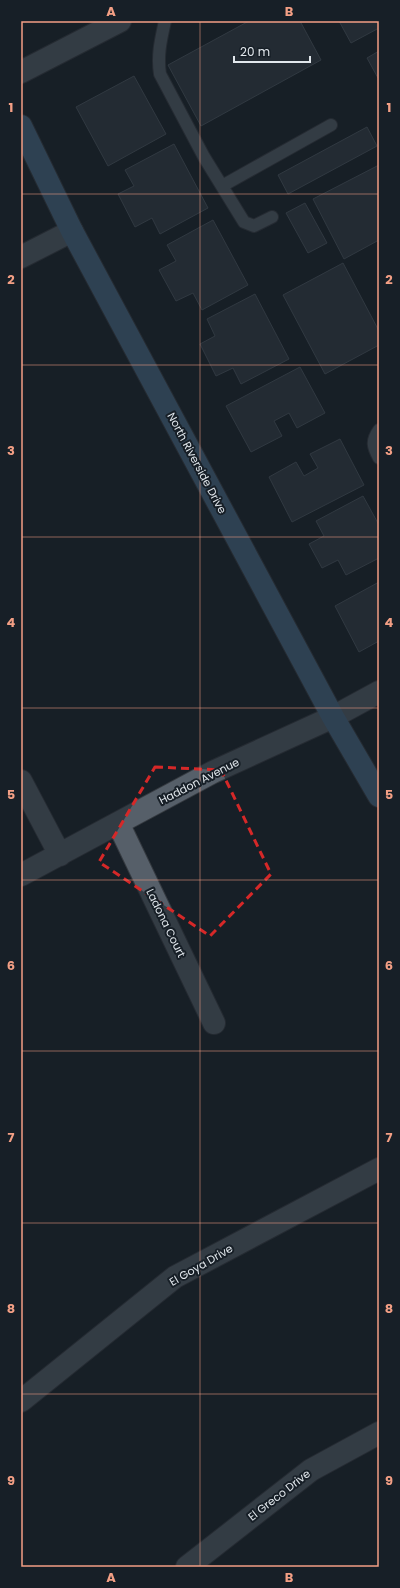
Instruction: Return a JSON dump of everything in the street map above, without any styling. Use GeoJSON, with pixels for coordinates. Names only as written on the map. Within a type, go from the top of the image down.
{"type":"FeatureCollection","features":[{"type":"Feature","properties":{"kind":"street"},"geometry":{"type":"LineString","coordinates":[[21,72],[120,21]]}},
{"type":"Feature","properties":{"kind":"street","name":"North Riverside Drive"},"geometry":{"type":"LineString","coordinates":[[21,126],[72,231],[333,717],[379,796]]}},
{"type":"Feature","properties":{"kind":"street"},"geometry":{"type":"LineString","coordinates":[[21,257],[72,231]]}},
{"type":"Feature","properties":{"kind":"street","name":"Haddon Avenue"},"geometry":{"type":"LineString","coordinates":[[21,875],[213,772],[333,717],[379,692]]}},
{"type":"Feature","properties":{"kind":"street"},"geometry":{"type":"LineString","coordinates":[[21,781],[60,855]]}},
{"type":"Feature","properties":{"kind":"street","name":"Ladona Court"},"geometry":{"type":"LineString","coordinates":[[118,823],[214,1023]]}},
{"type":"Feature","properties":{"kind":"street","name":"El Goya Drive"},"geometry":{"type":"LineString","coordinates":[[21,1401],[175,1277],[379,1169]]}},
{"type":"Feature","properties":{"kind":"street","name":"El Greco Drive"},"geometry":{"type":"LineString","coordinates":[[187,1567],[311,1470],[379,1433]]}},
{"type":"Feature","properties":{"kind":"lane"},"geometry":{"type":"LineString","coordinates":[[165,21],[159,45],[158,64],[160,74],[204,157],[244,222],[254,226],[272,217]]}},
{"type":"Feature","properties":{"kind":"lane"},"geometry":{"type":"LineString","coordinates":[[222,186],[331,125]]}},
{"type":"Feature","properties":{"kind":"lane"},"geometry":{"type":"LineString","coordinates":[[379,430],[373,440],[374,448],[379,458]]}},
{"type":"Feature","properties":{"kind":"highlighted area"},"geometry":{"type":"Polygon","coordinates":[[[155,767],[221,770],[271,874],[210,936],[99,862],[155,767]]]}},
{"type":"Feature","properties":{"kind":"building"},"geometry":{"type":"Polygon","coordinates":[[[249,21],[300,21],[321,60],[201,126],[168,65],[249,21]]]}},
{"type":"Feature","properties":{"kind":"building"},"geometry":{"type":"Polygon","coordinates":[[[339,21],[379,21],[379,28],[351,43],[339,21]]]}},
{"type":"Feature","properties":{"kind":"building"},"geometry":{"type":"Polygon","coordinates":[[[379,51],[379,78],[378,78],[367,58],[379,51]]]}},
{"type":"Feature","properties":{"kind":"building"},"geometry":{"type":"Polygon","coordinates":[[[134,76],[166,134],[108,166],[76,107],[134,76]]]}},
{"type":"Feature","properties":{"kind":"building"},"geometry":{"type":"Polygon","coordinates":[[[367,127],[377,146],[288,194],[278,175],[367,127]]]}},
{"type":"Feature","properties":{"kind":"building"},"geometry":{"type":"Polygon","coordinates":[[[174,144],[208,208],[160,234],[152,218],[135,227],[118,194],[134,186],[125,170],[174,144]]]}},
{"type":"Feature","properties":{"kind":"building"},"geometry":{"type":"Polygon","coordinates":[[[379,165],[379,240],[344,259],[313,199],[379,165]]]}},
{"type":"Feature","properties":{"kind":"building"},"geometry":{"type":"Polygon","coordinates":[[[305,203],[327,243],[308,253],[286,213],[305,203]]]}},
{"type":"Feature","properties":{"kind":"building"},"geometry":{"type":"Polygon","coordinates":[[[213,220],[248,285],[202,310],[193,293],[176,301],[159,270],[176,261],[167,245],[213,220]]]}},
{"type":"Feature","properties":{"kind":"building"},"geometry":{"type":"Polygon","coordinates":[[[343,263],[379,331],[379,345],[325,374],[283,295],[343,263]]]}},
{"type":"Feature","properties":{"kind":"building"},"geometry":{"type":"Polygon","coordinates":[[[255,294],[289,359],[241,384],[233,368],[216,376],[200,344],[215,336],[207,319],[255,294]]]}},
{"type":"Feature","properties":{"kind":"building"},"geometry":{"type":"Polygon","coordinates":[[[300,367],[325,413],[297,428],[289,413],[274,421],[282,436],[251,452],[226,406],[300,367]]]}},
{"type":"Feature","properties":{"kind":"building"},"geometry":{"type":"Polygon","coordinates":[[[340,439],[364,485],[292,522],[269,477],[296,462],[304,476],[318,468],[310,454],[340,439]]]}},
{"type":"Feature","properties":{"kind":"building"},"geometry":{"type":"Polygon","coordinates":[[[363,496],[379,525],[379,558],[346,575],[338,560],[322,568],[309,544],[324,536],[316,521],[363,496]]]}},
{"type":"Feature","properties":{"kind":"building"},"geometry":{"type":"Polygon","coordinates":[[[379,582],[379,641],[359,652],[335,606],[379,582]]]}}]}
